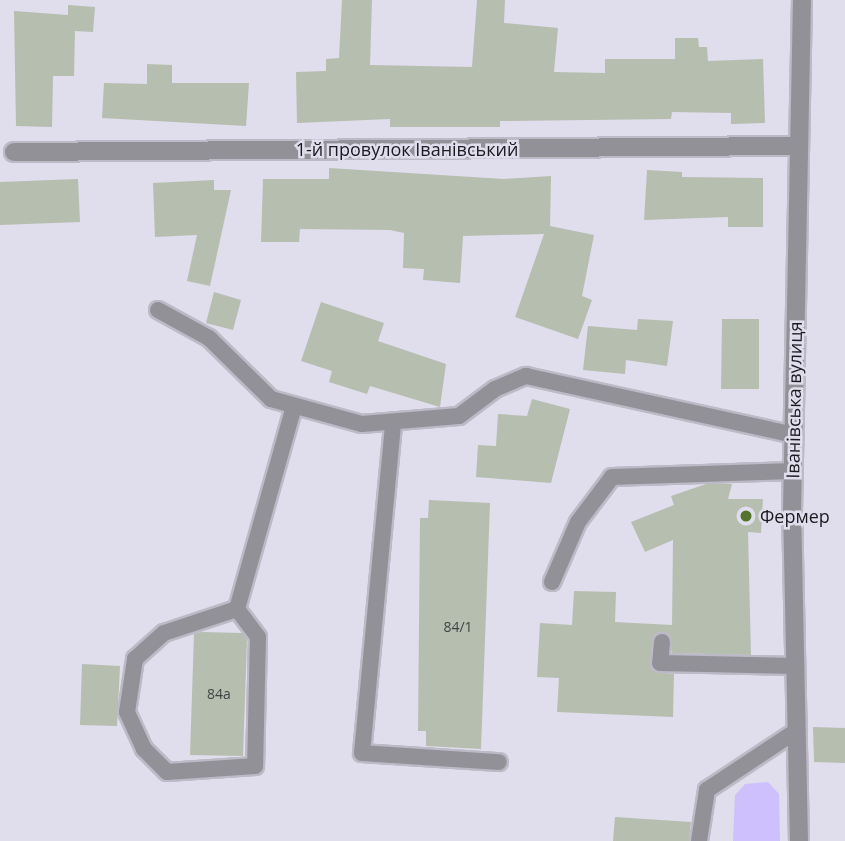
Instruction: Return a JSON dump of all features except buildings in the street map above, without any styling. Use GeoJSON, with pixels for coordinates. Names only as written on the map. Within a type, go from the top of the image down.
{"type":"FeatureCollection","features":[{"type":"Feature","properties":{"kind":"street","name":"Іванівська вулиця"},"geometry":{"type":"LineString","coordinates":[[799,841],[793,471],[802,0]]}},
{"type":"Feature","properties":{"kind":"street","name":"1-й провулок Іванівський"},"geometry":{"type":"LineString","coordinates":[[14,152],[799,146]]}},
{"type":"Feature","properties":{"kind":"lane"},"geometry":{"type":"LineString","coordinates":[[158,310],[209,338],[271,400],[362,424],[393,425],[459,416],[495,388],[526,376],[794,435]]}},
{"type":"Feature","properties":{"kind":"lane"},"geometry":{"type":"LineString","coordinates":[[237,609],[294,406]]}},
{"type":"Feature","properties":{"kind":"lane"},"geometry":{"type":"LineString","coordinates":[[393,425],[362,753],[499,762]]}},
{"type":"Feature","properties":{"kind":"lane"},"geometry":{"type":"LineString","coordinates":[[552,582],[578,522],[612,477],[793,471]]}},
{"type":"Feature","properties":{"kind":"lane"},"geometry":{"type":"LineString","coordinates":[[237,609],[258,637],[255,766],[167,772],[144,749],[127,712],[135,659],[164,632],[237,609]]}},
{"type":"Feature","properties":{"kind":"lane"},"geometry":{"type":"LineString","coordinates":[[662,642],[660,663],[795,666]]}},
{"type":"Feature","properties":{"kind":"lane"},"geometry":{"type":"LineString","coordinates":[[699,841],[707,790],[796,731]]}},
{"type":"Feature","properties":{"kind":"shaded area"},"geometry":{"type":"Polygon","coordinates":[[[768,782],[779,794],[780,841],[733,841],[735,795],[745,784],[768,782]]]}},
{"type":"Feature","properties":{"kind":"place","name":"Фермер"},"geometry":{"type":"Point","coordinates":[746,516]}}]}
